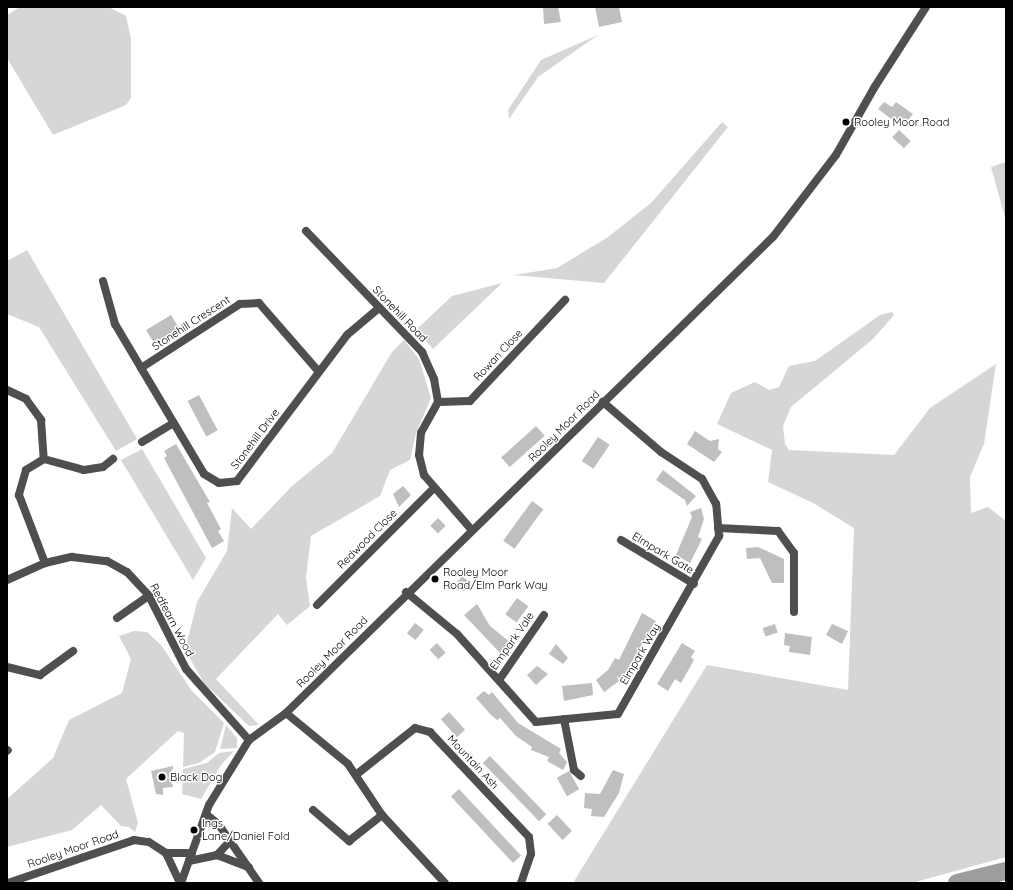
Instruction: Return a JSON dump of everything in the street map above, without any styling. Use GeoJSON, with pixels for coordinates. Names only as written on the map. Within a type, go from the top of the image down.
{"type":"FeatureCollection","features":[{"type":"Feature","properties":{"kind":"street","name":"Rooley Moor Road"},"geometry":{"type":"LineString","coordinates":[[181,883],[206,814],[249,740],[286,713],[406,592],[773,237],[836,156],[874,88],[926,7]]}},
{"type":"Feature","properties":{"kind":"street","name":"Stonehill Road"},"geometry":{"type":"LineString","coordinates":[[306,231],[422,352],[434,379],[438,402]]}},
{"type":"Feature","properties":{"kind":"street","name":"Stonehill Drive"},"geometry":{"type":"LineString","coordinates":[[103,281],[115,324],[204,474],[219,483],[237,481],[347,335],[379,308]]}},
{"type":"Feature","properties":{"kind":"street","name":"Rowan Close"},"geometry":{"type":"LineString","coordinates":[[438,402],[470,401],[565,300]]}},
{"type":"Feature","properties":{"kind":"street","name":"Stonehill Crescent"},"geometry":{"type":"LineString","coordinates":[[141,368],[240,304],[260,303],[319,372]]}},
{"type":"Feature","properties":{"kind":"street"},"geometry":{"type":"LineString","coordinates":[[7,390],[26,399],[41,420],[44,459]]}},
{"type":"Feature","properties":{"kind":"street"},"geometry":{"type":"LineString","coordinates":[[438,402],[421,433],[419,455],[424,475],[432,489],[471,529]]}},
{"type":"Feature","properties":{"kind":"street","name":"Elmpark Way"},"geometry":{"type":"LineString","coordinates":[[406,592],[457,634],[536,722],[618,714],[694,584],[719,536],[716,504],[702,479],[661,452],[603,402]]}},
{"type":"Feature","properties":{"kind":"street"},"geometry":{"type":"LineString","coordinates":[[142,442],[174,423]]}},
{"type":"Feature","properties":{"kind":"street"},"geometry":{"type":"LineString","coordinates":[[44,459],[69,468],[84,470],[103,467],[113,459]]}},
{"type":"Feature","properties":{"kind":"street"},"geometry":{"type":"LineString","coordinates":[[44,459],[26,470],[19,495],[45,563]]}},
{"type":"Feature","properties":{"kind":"street","name":"Redwood Close"},"geometry":{"type":"LineString","coordinates":[[317,605],[432,489]]}},
{"type":"Feature","properties":{"kind":"street"},"geometry":{"type":"LineString","coordinates":[[718,528],[778,532],[794,553],[794,612]]}},
{"type":"Feature","properties":{"kind":"street","name":"Elmpark Gate"},"geometry":{"type":"LineString","coordinates":[[621,540],[694,584]]}},
{"type":"Feature","properties":{"kind":"street","name":"Redfearn Wood"},"geometry":{"type":"LineString","coordinates":[[7,580],[45,563],[72,557],[107,561],[127,572],[150,596],[186,669],[249,740]]}},
{"type":"Feature","properties":{"kind":"street"},"geometry":{"type":"LineString","coordinates":[[117,618],[150,596]]}},
{"type":"Feature","properties":{"kind":"street","name":"Elmpark Vale"},"geometry":{"type":"LineString","coordinates":[[499,680],[544,615]]}},
{"type":"Feature","properties":{"kind":"street"},"geometry":{"type":"LineString","coordinates":[[7,667],[40,675],[73,651]]}},
{"type":"Feature","properties":{"kind":"street"},"geometry":{"type":"LineString","coordinates":[[286,713],[357,774],[382,815],[445,883]]}},
{"type":"Feature","properties":{"kind":"street"},"geometry":{"type":"LineString","coordinates":[[564,719],[574,770],[581,776]]}},
{"type":"Feature","properties":{"kind":"street","name":"Mountain Ash"},"geometry":{"type":"LineString","coordinates":[[357,774],[415,728],[430,732],[529,837],[531,854],[521,883]]}},
{"type":"Feature","properties":{"kind":"street"},"geometry":{"type":"LineString","coordinates":[[313,810],[349,841],[382,815]]}},
{"type":"Feature","properties":{"kind":"street"},"geometry":{"type":"LineString","coordinates":[[206,814],[230,841],[260,883]]}},
{"type":"Feature","properties":{"kind":"street"},"geometry":{"type":"LineString","coordinates":[[217,855],[230,841]]}},
{"type":"Feature","properties":{"kind":"street","name":"Rooley Moor Road"},"geometry":{"type":"LineString","coordinates":[[8,883],[126,842],[149,842],[166,853]]}},
{"type":"Feature","properties":{"kind":"street"},"geometry":{"type":"LineString","coordinates":[[166,853],[190,857],[217,855],[250,867]]}},
{"type":"Feature","properties":{"kind":"street"},"geometry":{"type":"LineString","coordinates":[[166,853],[181,883]]}},
{"type":"Feature","properties":{"kind":"shaded area"},"geometry":{"type":"Polygon","coordinates":[[[20,7],[109,7],[126,16],[131,39],[131,98],[126,105],[53,135],[7,58],[7,15],[20,7]]]}},
{"type":"Feature","properties":{"kind":"shaded area"},"geometry":{"type":"Polygon","coordinates":[[[598,35],[538,77],[509,119],[508,110],[541,60],[598,35]]]}},
{"type":"Feature","properties":{"kind":"shaded area"},"geometry":{"type":"Polygon","coordinates":[[[722,122],[728,127],[604,283],[514,275],[557,268],[608,237],[651,203],[722,122]]]}},
{"type":"Feature","properties":{"kind":"shaded area"},"geometry":{"type":"Polygon","coordinates":[[[1006,162],[1006,221],[991,167],[1006,162]]]}},
{"type":"Feature","properties":{"kind":"shaded area"},"geometry":{"type":"Polygon","coordinates":[[[27,250],[137,439],[116,451],[39,327],[7,314],[7,261],[27,250]]]}},
{"type":"Feature","properties":{"kind":"shaded area"},"geometry":{"type":"Polygon","coordinates":[[[502,283],[433,349],[416,330],[452,296],[502,283]]]}},
{"type":"Feature","properties":{"kind":"shaded area"},"geometry":{"type":"Polygon","coordinates":[[[892,312],[894,315],[873,339],[791,407],[783,426],[785,444],[789,450],[894,455],[930,408],[996,364],[984,444],[970,477],[971,513],[988,507],[1006,521],[1006,857],[912,883],[573,883],[707,665],[848,690],[854,528],[813,503],[768,482],[772,450],[717,424],[731,393],[755,382],[769,390],[779,387],[789,366],[815,361],[880,315],[892,312]]]}},
{"type":"Feature","properties":{"kind":"shaded area"},"geometry":{"type":"Polygon","coordinates":[[[404,340],[419,359],[431,398],[416,433],[410,460],[390,470],[380,496],[311,536],[306,578],[310,606],[287,625],[278,614],[216,679],[259,725],[249,726],[204,683],[185,650],[197,602],[227,551],[232,508],[251,529],[292,486],[332,453],[392,352],[404,340]]]}},
{"type":"Feature","properties":{"kind":"shaded area"},"geometry":{"type":"Polygon","coordinates":[[[142,449],[206,558],[193,580],[121,460],[142,449]]]}},
{"type":"Feature","properties":{"kind":"shaded area"},"geometry":{"type":"Polygon","coordinates":[[[134,631],[147,632],[161,645],[192,691],[224,723],[215,752],[199,763],[183,767],[184,733],[178,731],[126,779],[138,823],[135,832],[129,827],[121,826],[101,805],[72,830],[7,847],[7,799],[53,758],[69,720],[122,693],[131,659],[119,636],[134,631]]]}},
{"type":"Feature","properties":{"kind":"shaded area"},"geometry":{"type":"Polygon","coordinates":[[[226,725],[237,738],[237,748],[220,749],[226,725]]]}},
{"type":"Feature","properties":{"kind":"shaded area"},"geometry":{"type":"Polygon","coordinates":[[[234,751],[221,765],[201,799],[182,794],[183,769],[207,763],[219,753],[234,751]]]}},
{"type":"Feature","properties":{"kind":"building"},"geometry":{"type":"Polygon","coordinates":[[[543,7],[558,7],[561,22],[544,24],[543,7]]]}},
{"type":"Feature","properties":{"kind":"building"},"geometry":{"type":"Polygon","coordinates":[[[595,7],[619,7],[622,22],[599,27],[595,7]]]}},
{"type":"Feature","properties":{"kind":"building"},"geometry":{"type":"Polygon","coordinates":[[[884,102],[892,107],[896,102],[913,114],[902,127],[878,109],[884,102]]]}},
{"type":"Feature","properties":{"kind":"building"},"geometry":{"type":"Polygon","coordinates":[[[899,130],[911,141],[904,148],[892,137],[899,130]]]}},
{"type":"Feature","properties":{"kind":"building"},"geometry":{"type":"Polygon","coordinates":[[[171,315],[180,330],[155,345],[146,330],[171,315]]]}},
{"type":"Feature","properties":{"kind":"building"},"geometry":{"type":"Polygon","coordinates":[[[199,395],[218,430],[206,436],[188,401],[199,395]]]}},
{"type":"Feature","properties":{"kind":"building"},"geometry":{"type":"Polygon","coordinates":[[[536,426],[545,436],[510,467],[501,457],[536,426]]]}},
{"type":"Feature","properties":{"kind":"building"},"geometry":{"type":"Polygon","coordinates":[[[695,431],[710,441],[719,439],[718,449],[722,452],[714,462],[687,444],[695,431]]]}},
{"type":"Feature","properties":{"kind":"building"},"geometry":{"type":"Polygon","coordinates":[[[598,437],[610,445],[593,469],[582,461],[598,437]]]}},
{"type":"Feature","properties":{"kind":"building"},"geometry":{"type":"Polygon","coordinates":[[[176,444],[210,502],[207,503],[221,529],[218,531],[224,541],[212,548],[164,458],[167,456],[164,451],[176,444]]]}},
{"type":"Feature","properties":{"kind":"building"},"geometry":{"type":"Polygon","coordinates":[[[663,470],[696,496],[687,506],[685,500],[656,480],[663,470]]]}},
{"type":"Feature","properties":{"kind":"building"},"geometry":{"type":"Polygon","coordinates":[[[403,486],[411,495],[399,507],[393,494],[403,486]]]}},
{"type":"Feature","properties":{"kind":"building"},"geometry":{"type":"Polygon","coordinates":[[[532,501],[543,509],[515,549],[503,541],[532,501]]]}},
{"type":"Feature","properties":{"kind":"building"},"geometry":{"type":"Polygon","coordinates":[[[701,508],[704,519],[698,537],[702,539],[690,563],[676,555],[692,517],[690,512],[701,508]]]}},
{"type":"Feature","properties":{"kind":"building"},"geometry":{"type":"Polygon","coordinates":[[[438,518],[446,526],[438,534],[430,526],[438,518]]]}},
{"type":"Feature","properties":{"kind":"building"},"geometry":{"type":"Polygon","coordinates":[[[758,547],[784,559],[784,583],[772,583],[760,558],[747,559],[746,548],[758,547]]]}},
{"type":"Feature","properties":{"kind":"building"},"geometry":{"type":"Polygon","coordinates":[[[462,576],[471,583],[464,591],[455,585],[462,576]]]}},
{"type":"Feature","properties":{"kind":"building"},"geometry":{"type":"Polygon","coordinates":[[[517,598],[528,606],[517,622],[505,614],[517,598]]]}},
{"type":"Feature","properties":{"kind":"building"},"geometry":{"type":"Polygon","coordinates":[[[477,604],[490,626],[512,644],[501,654],[464,615],[477,604]]]}},
{"type":"Feature","properties":{"kind":"building"},"geometry":{"type":"Polygon","coordinates":[[[642,613],[656,621],[622,679],[604,692],[596,680],[608,670],[615,658],[619,660],[642,613]]]}},
{"type":"Feature","properties":{"kind":"building"},"geometry":{"type":"Polygon","coordinates":[[[415,623],[424,630],[416,640],[407,633],[415,623]]]}},
{"type":"Feature","properties":{"kind":"building"},"geometry":{"type":"Polygon","coordinates":[[[775,624],[778,633],[765,637],[763,628],[775,624]]]}},
{"type":"Feature","properties":{"kind":"building"},"geometry":{"type":"Polygon","coordinates":[[[832,624],[848,631],[842,644],[826,635],[832,624]]]}},
{"type":"Feature","properties":{"kind":"building"},"geometry":{"type":"Polygon","coordinates":[[[785,633],[812,637],[810,655],[789,652],[790,646],[784,645],[785,633]]]}},
{"type":"Feature","properties":{"kind":"building"},"geometry":{"type":"Polygon","coordinates":[[[437,643],[446,653],[438,659],[430,650],[437,643]]]}},
{"type":"Feature","properties":{"kind":"building"},"geometry":{"type":"Polygon","coordinates":[[[682,643],[695,651],[691,657],[694,660],[681,683],[675,679],[668,691],[657,684],[682,643]]]}},
{"type":"Feature","properties":{"kind":"building"},"geometry":{"type":"Polygon","coordinates":[[[556,644],[568,658],[563,664],[549,654],[556,644]]]}},
{"type":"Feature","properties":{"kind":"building"},"geometry":{"type":"Polygon","coordinates":[[[537,666],[548,674],[536,685],[527,675],[537,666]]]}},
{"type":"Feature","properties":{"kind":"building"},"geometry":{"type":"Polygon","coordinates":[[[592,683],[593,695],[564,701],[562,686],[592,683]]]}},
{"type":"Feature","properties":{"kind":"building"},"geometry":{"type":"Polygon","coordinates":[[[484,691],[489,695],[492,692],[518,723],[561,749],[559,753],[567,762],[563,770],[547,761],[549,757],[531,750],[532,747],[516,736],[500,718],[497,720],[491,715],[476,698],[484,691]]]}},
{"type":"Feature","properties":{"kind":"building"},"geometry":{"type":"Polygon","coordinates":[[[449,712],[465,730],[457,737],[441,719],[449,712]]]}},
{"type":"Feature","properties":{"kind":"building"},"geometry":{"type":"Polygon","coordinates":[[[490,756],[546,814],[539,821],[483,763],[490,756]]]}},
{"type":"Feature","properties":{"kind":"building","name":"Black Dog"},"geometry":{"type":"Polygon","coordinates":[[[173,766],[173,787],[163,788],[163,795],[156,794],[151,771],[173,766]]]}},
{"type":"Feature","properties":{"kind":"building"},"geometry":{"type":"Polygon","coordinates":[[[613,770],[624,774],[619,793],[604,817],[591,816],[592,809],[584,808],[585,793],[600,794],[613,770]]]}},
{"type":"Feature","properties":{"kind":"building"},"geometry":{"type":"Polygon","coordinates":[[[569,771],[579,789],[567,796],[557,778],[569,771]]]}},
{"type":"Feature","properties":{"kind":"building"},"geometry":{"type":"Polygon","coordinates":[[[459,789],[521,856],[513,863],[451,797],[459,789]]]}},
{"type":"Feature","properties":{"kind":"building"},"geometry":{"type":"Polygon","coordinates":[[[557,815],[572,831],[562,840],[547,824],[557,815]]]}},
{"type":"Feature","properties":{"kind":"waterway"},"geometry":{"type":"LineString","coordinates":[[957,883],[1006,871]]}},
{"type":"Feature","properties":{"kind":"place","name":"Rooley Moor Road"},"geometry":{"type":"Point","coordinates":[846,122]}},
{"type":"Feature","properties":{"kind":"place","name":"Rooley Moor Road/Elm Park Way"},"geometry":{"type":"Point","coordinates":[435,579]}},
{"type":"Feature","properties":{"kind":"place","name":"Black Dog"},"geometry":{"type":"Point","coordinates":[162,777]}},
{"type":"Feature","properties":{"kind":"place","name":"Ings Lane/Daniel Fold"},"geometry":{"type":"Point","coordinates":[194,830]}}]}
